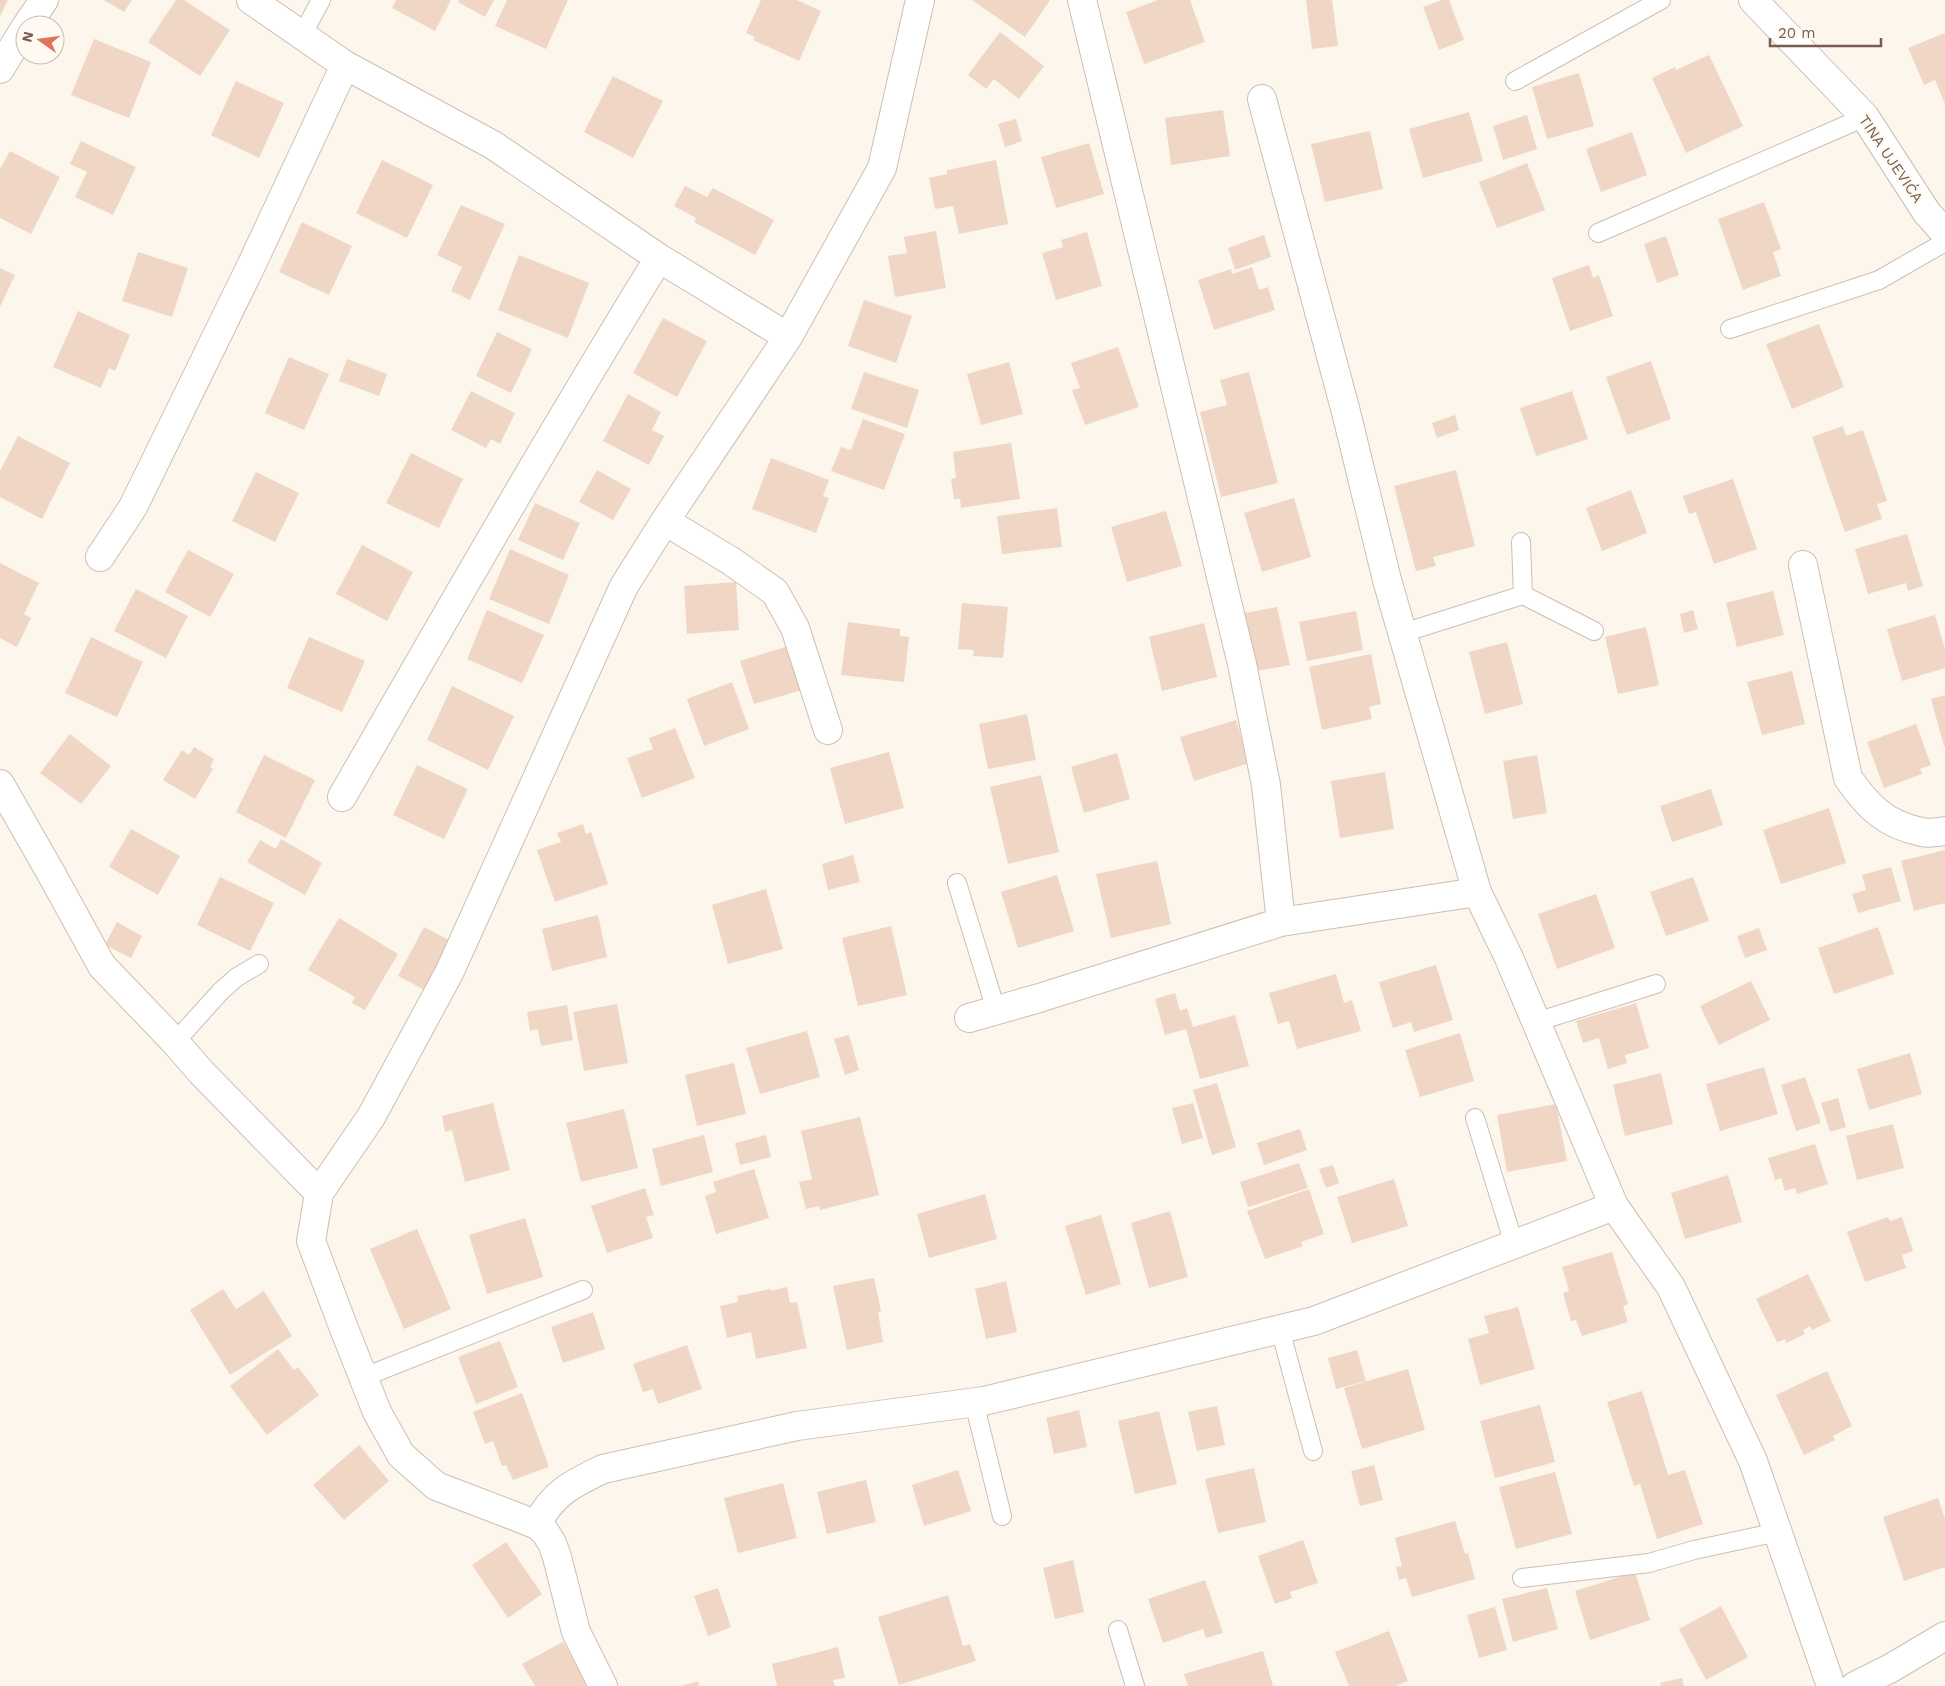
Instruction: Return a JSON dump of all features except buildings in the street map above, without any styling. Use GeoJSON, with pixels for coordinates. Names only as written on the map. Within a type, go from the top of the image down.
{"type":"FeatureCollection","features":[{"type":"Feature","properties":{"kind":"street"},"geometry":{"type":"LineString","coordinates":[[34,15],[44,0]]}},
{"type":"Feature","properties":{"kind":"street"},"geometry":{"type":"LineString","coordinates":[[251,0],[301,37],[345,65],[493,145],[660,258],[788,337]]}},
{"type":"Feature","properties":{"kind":"street"},"geometry":{"type":"LineString","coordinates":[[602,1686],[576,1632],[552,1543],[545,1532],[537,1525],[436,1486],[401,1455],[378,1412],[342,1326],[311,1241],[319,1193],[370,1117],[449,973],[624,586],[788,337],[882,168],[920,0]]}},
{"type":"Feature","properties":{"kind":"street"},"geometry":{"type":"LineString","coordinates":[[1082,0],[1242,664],[1266,785],[1281,922]]}},
{"type":"Feature","properties":{"kind":"street","name":"TINA UJEVIĆA"},"geometry":{"type":"LineString","coordinates":[[1753,0],[1865,117],[1927,213],[1945,234]]}},
{"type":"Feature","properties":{"kind":"street"},"geometry":{"type":"LineString","coordinates":[[0,69],[15,44]]}},
{"type":"Feature","properties":{"kind":"street"},"geometry":{"type":"LineString","coordinates":[[100,557],[133,507],[251,266],[345,65]]}},
{"type":"Feature","properties":{"kind":"street"},"geometry":{"type":"LineString","coordinates":[[1262,98],[1346,412],[1387,580],[1477,892],[1509,958],[1614,1206],[1671,1287],[1753,1461],[1831,1686]]}},
{"type":"Feature","properties":{"kind":"street"},"geometry":{"type":"LineString","coordinates":[[342,796],[492,535],[660,258]]}},
{"type":"Feature","properties":{"kind":"street"},"geometry":{"type":"LineString","coordinates":[[665,522],[731,561],[775,592],[795,628],[828,730]]}},
{"type":"Feature","properties":{"kind":"street"},"geometry":{"type":"LineString","coordinates":[[1803,564],[1848,778],[1865,802],[1890,821],[1923,833],[1945,831]]}},
{"type":"Feature","properties":{"kind":"street"},"geometry":{"type":"LineString","coordinates":[[0,784],[102,966],[201,1072],[319,1193]]}},
{"type":"Feature","properties":{"kind":"street"},"geometry":{"type":"LineString","coordinates":[[969,1018],[1281,922],[1477,892]]}},
{"type":"Feature","properties":{"kind":"street"},"geometry":{"type":"LineString","coordinates":[[537,1525],[548,1505],[559,1494],[574,1483],[603,1469],[797,1426],[974,1402],[1314,1321],[1614,1206]]}},
{"type":"Feature","properties":{"kind":"street"},"geometry":{"type":"LineString","coordinates":[[1855,1686],[1891,1668],[1945,1636]]}},
{"type":"Feature","properties":{"kind":"lane"},"geometry":{"type":"LineString","coordinates":[[301,37],[321,0]]}},
{"type":"Feature","properties":{"kind":"lane"},"geometry":{"type":"LineString","coordinates":[[1515,81],[1660,0]]}},
{"type":"Feature","properties":{"kind":"lane"},"geometry":{"type":"LineString","coordinates":[[1598,233],[1865,117]]}},
{"type":"Feature","properties":{"kind":"lane"},"geometry":{"type":"LineString","coordinates":[[1730,329],[1879,280],[1945,242]]}},
{"type":"Feature","properties":{"kind":"lane"},"geometry":{"type":"LineString","coordinates":[[1521,542],[1523,595]]}},
{"type":"Feature","properties":{"kind":"lane"},"geometry":{"type":"LineString","coordinates":[[1403,633],[1523,595],[1594,631]]}},
{"type":"Feature","properties":{"kind":"lane"},"geometry":{"type":"LineString","coordinates":[[957,883],[996,1010]]}},
{"type":"Feature","properties":{"kind":"lane"},"geometry":{"type":"LineString","coordinates":[[175,1042],[237,977],[259,964]]}},
{"type":"Feature","properties":{"kind":"lane"},"geometry":{"type":"LineString","coordinates":[[1536,1022],[1656,984]]}},
{"type":"Feature","properties":{"kind":"lane"},"geometry":{"type":"LineString","coordinates":[[1475,1118],[1514,1244]]}},
{"type":"Feature","properties":{"kind":"lane"},"geometry":{"type":"LineString","coordinates":[[364,1377],[583,1290]]}},
{"type":"Feature","properties":{"kind":"lane"},"geometry":{"type":"LineString","coordinates":[[1280,1329],[1312,1451]]}},
{"type":"Feature","properties":{"kind":"lane"},"geometry":{"type":"LineString","coordinates":[[974,1402],[1002,1516]]}},
{"type":"Feature","properties":{"kind":"lane"},"geometry":{"type":"LineString","coordinates":[[1522,1578],[1649,1563],[1694,1550],[1778,1532]]}},
{"type":"Feature","properties":{"kind":"lane"},"geometry":{"type":"LineString","coordinates":[[1118,1630],[1136,1686]]}}]}
